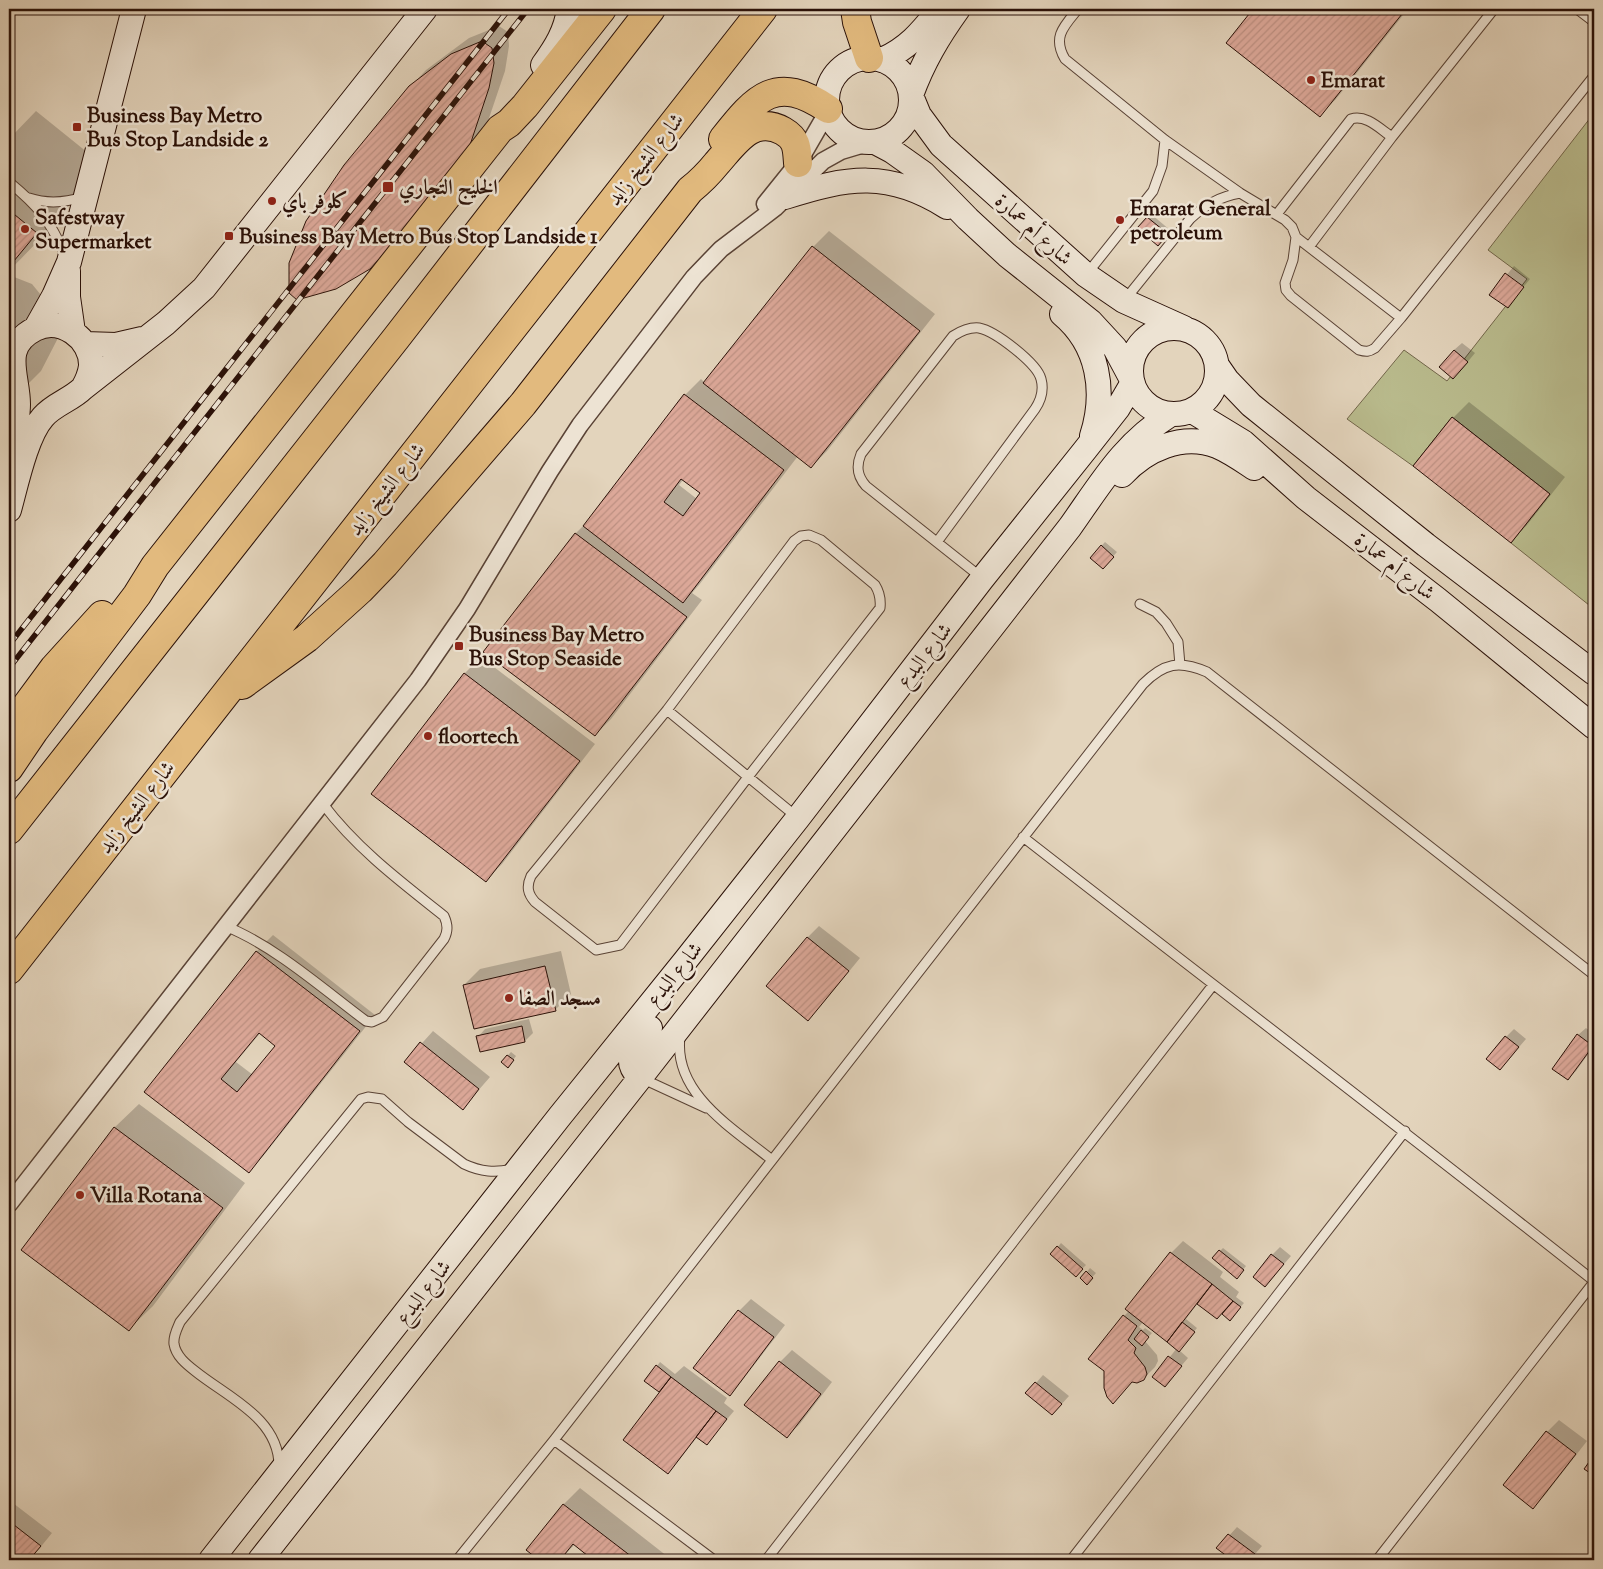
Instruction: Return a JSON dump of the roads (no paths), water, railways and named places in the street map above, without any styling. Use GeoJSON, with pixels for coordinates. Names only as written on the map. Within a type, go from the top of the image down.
{"type":"FeatureCollection","features":[{"type":"Feature","properties":{"kind":"highway"},"geometry":{"type":"LineString","coordinates":[[9,768],[34,731],[137,595],[155,566],[500,129],[514,119],[602,9]]}},
{"type":"Feature","properties":{"kind":"highway"},"geometry":{"type":"LineString","coordinates":[[9,830],[380,359],[651,9]]}},
{"type":"Feature","properties":{"kind":"highway","name":"شارع الشيخ زايد"},"geometry":{"type":"LineString","coordinates":[[9,970],[764,9]]}},
{"type":"Feature","properties":{"kind":"highway"},"geometry":{"type":"LineString","coordinates":[[855,9],[857,22],[876,59]]}},
{"type":"Feature","properties":{"kind":"highway"},"geometry":{"type":"LineString","coordinates":[[690,190],[710,155],[736,122],[756,101],[770,94],[784,91],[799,93],[813,99],[828,110]]}},
{"type":"Feature","properties":{"kind":"highway"},"geometry":{"type":"LineString","coordinates":[[220,700],[307,638],[360,590],[385,564],[523,404],[690,190],[712,170],[739,138],[760,126],[776,127],[791,136],[797,148],[798,163]]}},
{"type":"Feature","properties":{"kind":"highway"},"geometry":{"type":"LineString","coordinates":[[9,729],[54,668],[128,588],[155,566]]}},
{"type":"Feature","properties":{"kind":"street"},"geometry":{"type":"LineString","coordinates":[[36,328],[54,296],[68,262],[134,9]]}},
{"type":"Feature","properties":{"kind":"street"},"geometry":{"type":"LineString","coordinates":[[9,510],[34,431],[42,418],[58,404],[76,395],[166,323],[204,288],[425,9]]}},
{"type":"Feature","properties":{"kind":"street"},"geometry":{"type":"LineString","coordinates":[[500,129],[562,37],[569,9]]}},
{"type":"Feature","properties":{"kind":"street"},"geometry":{"type":"LineString","coordinates":[[873,142],[862,142],[844,134],[832,120],[828,110],[827,97],[830,85],[836,74],[845,66],[857,60],[876,59],[896,54],[909,45],[940,9]]}},
{"type":"Feature","properties":{"kind":"street"},"geometry":{"type":"LineString","coordinates":[[9,1204],[418,680],[467,609],[580,425],[694,277],[721,250],[785,197],[814,168],[841,151],[887,138],[897,132],[905,122],[910,111],[911,97],[918,75],[930,50],[958,9]]}},
{"type":"Feature","properties":{"kind":"street"},"geometry":{"type":"LineString","coordinates":[[876,59],[893,66],[902,73],[908,84],[911,97]]}},
{"type":"Feature","properties":{"kind":"street","name":"شارع أم عمارة"},"geometry":{"type":"LineString","coordinates":[[911,97],[919,115],[941,145],[1086,276],[1124,301],[1184,328]]}},
{"type":"Feature","properties":{"kind":"street"},"geometry":{"type":"LineString","coordinates":[[750,226],[798,163],[819,129],[828,110]]}},
{"type":"Feature","properties":{"kind":"street","name":"شارع أم عمارة"},"geometry":{"type":"LineString","coordinates":[[873,142],[892,151],[924,173],[968,219],[1007,255],[1048,286],[1104,334],[1115,348],[1131,381]]}},
{"type":"Feature","properties":{"kind":"street"},"geometry":{"type":"LineString","coordinates":[[785,197],[819,186],[846,181],[867,180],[888,183],[923,193],[968,219]]}},
{"type":"Feature","properties":{"kind":"street"},"geometry":{"type":"LineString","coordinates":[[1007,255],[1032,287],[1070,321],[1082,335],[1090,350],[1096,367],[1100,402],[1095,427],[1085,450]]}},
{"type":"Feature","properties":{"kind":"street"},"geometry":{"type":"LineString","coordinates":[[68,262],[68,297],[79,338],[89,355],[91,366],[83,388]]}},
{"type":"Feature","properties":{"kind":"street"},"geometry":{"type":"LineString","coordinates":[[58,404],[45,403],[33,399],[22,391],[16,380],[12,368],[13,356],[25,335],[36,328],[48,325],[61,327],[79,338],[116,345],[146,338]]}},
{"type":"Feature","properties":{"kind":"street"},"geometry":{"type":"LineString","coordinates":[[1184,328],[1194,332],[1210,346],[1218,367],[1217,378],[1212,393],[1201,405],[1181,413],[1160,412],[1140,398],[1131,381],[1131,366],[1134,355],[1140,344],[1160,330],[1184,328]]}},
{"type":"Feature","properties":{"kind":"street","name":"شارع أم عمارة"},"geometry":{"type":"LineString","coordinates":[[1218,367],[1251,405],[1426,546],[1594,673]]}},
{"type":"Feature","properties":{"kind":"street"},"geometry":{"type":"LineString","coordinates":[[9,453],[17,418],[16,380]]}},
{"type":"Feature","properties":{"kind":"street","name":"شارع البدع"},"geometry":{"type":"LineString","coordinates":[[211,1560],[560,1116],[798,818],[982,578],[1118,408],[1131,381]]}},
{"type":"Feature","properties":{"kind":"street","name":"شارع أم عمارة"},"geometry":{"type":"LineString","coordinates":[[1181,413],[1243,442],[1306,498],[1438,600],[1594,728]]}},
{"type":"Feature","properties":{"kind":"street","name":"شارع البدع"},"geometry":{"type":"LineString","coordinates":[[260,1560],[640,1078],[1070,527],[1116,462],[1148,430],[1181,413]]}},
{"type":"Feature","properties":{"kind":"street"},"geometry":{"type":"LineString","coordinates":[[1070,527],[1097,503],[1141,457],[1160,446],[1178,442],[1197,441],[1216,446],[1233,454],[1306,498]]}},
{"type":"Feature","properties":{"kind":"street"},"geometry":{"type":"LineString","coordinates":[[640,1078],[630,1065],[632,1052],[677,992],[683,978],[685,961]]}},
{"type":"Feature","properties":{"kind":"lane"},"geometry":{"type":"LineString","coordinates":[[1078,9],[1063,28],[1059,40],[1059,50],[1065,59],[1166,140],[1240,193],[1285,220],[1292,227],[1296,236],[1309,247],[1401,318]]}},
{"type":"Feature","properties":{"kind":"lane"},"geometry":{"type":"LineString","coordinates":[[1309,247],[1392,137],[1494,9]]}},
{"type":"Feature","properties":{"kind":"lane"},"geometry":{"type":"LineString","coordinates":[[1577,9],[1594,22]]}},
{"type":"Feature","properties":{"kind":"lane"},"geometry":{"type":"LineString","coordinates":[[1296,236],[1293,260],[1285,283],[1286,290],[1359,350],[1370,351],[1375,348],[1401,318],[1594,76]]}},
{"type":"Feature","properties":{"kind":"lane"},"geometry":{"type":"LineString","coordinates":[[1277,214],[1351,119],[1363,118],[1392,137]]}},
{"type":"Feature","properties":{"kind":"lane"},"geometry":{"type":"LineString","coordinates":[[1086,276],[1153,191],[1162,166],[1166,140]]}},
{"type":"Feature","properties":{"kind":"lane"},"geometry":{"type":"LineString","coordinates":[[9,182],[47,218],[68,262]]}},
{"type":"Feature","properties":{"kind":"lane"},"geometry":{"type":"LineString","coordinates":[[1124,301],[1200,209],[1212,201],[1240,193]]}},
{"type":"Feature","properties":{"kind":"lane"},"geometry":{"type":"LineString","coordinates":[[26,197],[45,202],[55,202],[86,196]]}},
{"type":"Feature","properties":{"kind":"lane"},"geometry":{"type":"LineString","coordinates":[[937,542],[1035,409],[1043,389],[1041,378],[1036,368],[1011,346],[988,331],[979,328],[970,328],[953,336],[861,454],[858,461],[859,475],[866,486],[982,578]]}},
{"type":"Feature","properties":{"kind":"lane"},"geometry":{"type":"LineString","coordinates":[[801,536],[816,536],[875,585],[881,600],[880,608],[620,945],[596,950],[530,897],[528,882],[530,876],[667,710],[794,542],[801,536]]}},
{"type":"Feature","properties":{"kind":"lane"},"geometry":{"type":"LineString","coordinates":[[1140,604],[1156,612],[1166,623],[1178,642],[1180,665]]}},
{"type":"Feature","properties":{"kind":"lane"},"geometry":{"type":"LineString","coordinates":[[457,1560],[554,1440],[1143,684],[1156,671],[1172,664],[1190,665],[1207,672],[1594,975]]}},
{"type":"Feature","properties":{"kind":"lane"},"geometry":{"type":"LineString","coordinates":[[667,710],[798,818]]}},
{"type":"Feature","properties":{"kind":"lane"},"geometry":{"type":"LineString","coordinates":[[226,926],[255,940],[272,951],[366,1021],[372,1022],[383,1017],[444,940],[448,924],[444,916],[353,841],[323,804]]}},
{"type":"Feature","properties":{"kind":"lane"},"geometry":{"type":"LineString","coordinates":[[1023,837],[1405,1131],[1594,1282],[1377,1560]]}},
{"type":"Feature","properties":{"kind":"lane"},"geometry":{"type":"LineString","coordinates":[[766,1560],[1213,985]]}},
{"type":"Feature","properties":{"kind":"lane"},"geometry":{"type":"LineString","coordinates":[[681,1025],[678,1047],[682,1070],[693,1090],[713,1112],[772,1160]]}},
{"type":"Feature","properties":{"kind":"lane"},"geometry":{"type":"LineString","coordinates":[[640,1078],[713,1112]]}},
{"type":"Feature","properties":{"kind":"lane"},"geometry":{"type":"LineString","coordinates":[[279,1474],[276,1446],[262,1421],[208,1382],[185,1363],[178,1354],[174,1344],[175,1332],[180,1322],[361,1099],[375,1097],[382,1099],[408,1122],[474,1169],[495,1172],[520,1168]]}},
{"type":"Feature","properties":{"kind":"lane"},"geometry":{"type":"LineString","coordinates":[[1070,1560],[1405,1131]]}},
{"type":"Feature","properties":{"kind":"lane"},"geometry":{"type":"LineString","coordinates":[[554,1440],[714,1560]]}},
{"type":"Feature","properties":{"kind":"railway"},"geometry":{"type":"LineString","coordinates":[[9,645],[509,9]]}},
{"type":"Feature","properties":{"kind":"railway"},"geometry":{"type":"LineString","coordinates":[[9,668],[528,9]]}},
{"type":"Feature","properties":{"kind":"place","name":"Emarat"},"geometry":{"type":"Point","coordinates":[1311,80]}},
{"type":"Feature","properties":{"kind":"place","name":"Business Bay Metro Bus Stop Landside 2"},"geometry":{"type":"Point","coordinates":[77,127]}},
{"type":"Feature","properties":{"kind":"place","name":"الخليج التجاري"},"geometry":{"type":"Point","coordinates":[388,187]}},
{"type":"Feature","properties":{"kind":"place","name":"كلوفر باي"},"geometry":{"type":"Point","coordinates":[272,201]}},
{"type":"Feature","properties":{"kind":"place","name":"Emarat General petroleum"},"geometry":{"type":"Point","coordinates":[1120,220]}},
{"type":"Feature","properties":{"kind":"place","name":"Safestway Supermarket"},"geometry":{"type":"Point","coordinates":[25,229]}},
{"type":"Feature","properties":{"kind":"place","name":"Business Bay Metro Bus Stop Landside 1"},"geometry":{"type":"Point","coordinates":[229,236]}},
{"type":"Feature","properties":{"kind":"place","name":"Business Bay Metro Bus Stop Seaside"},"geometry":{"type":"Point","coordinates":[459,646]}},
{"type":"Feature","properties":{"kind":"place","name":"floortech"},"geometry":{"type":"Point","coordinates":[428,736]}},
{"type":"Feature","properties":{"kind":"place","name":"مسجد الصفا"},"geometry":{"type":"Point","coordinates":[509,998]}},
{"type":"Feature","properties":{"kind":"place","name":"Villa Rotana"},"geometry":{"type":"Point","coordinates":[80,1195]}}]}
